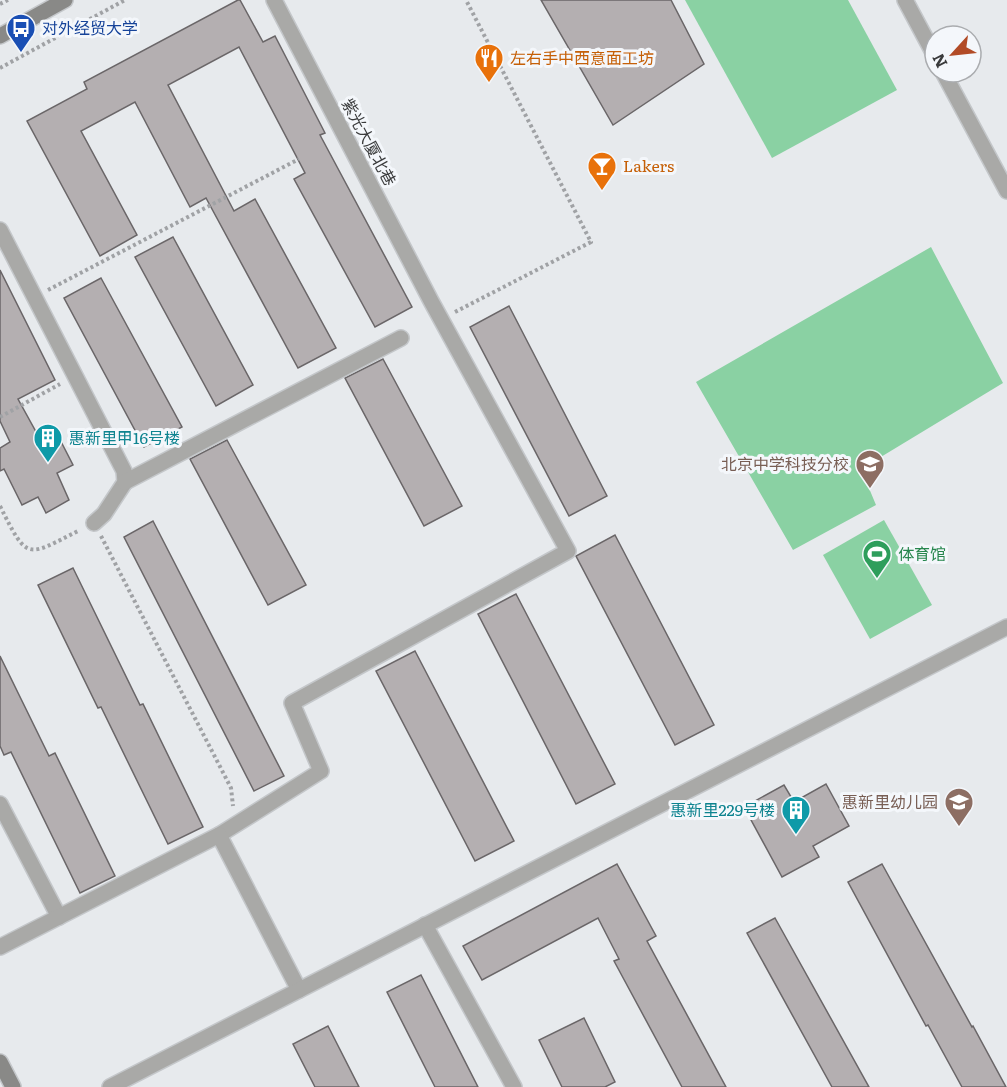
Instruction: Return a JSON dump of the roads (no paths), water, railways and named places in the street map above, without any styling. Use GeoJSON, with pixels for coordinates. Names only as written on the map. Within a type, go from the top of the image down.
{"type":"FeatureCollection","features":[{"type":"Feature","properties":{"kind":"street"},"geometry":{"type":"LineString","coordinates":[[0,36],[65,0]]}},
{"type":"Feature","properties":{"kind":"street","name":"紫光大厦北巷"},"geometry":{"type":"LineString","coordinates":[[219,835],[321,771],[292,703],[568,551],[431,301],[274,0]]}},
{"type":"Feature","properties":{"kind":"street"},"geometry":{"type":"LineString","coordinates":[[905,0],[923,34]]}},
{"type":"Feature","properties":{"kind":"street"},"geometry":{"type":"LineString","coordinates":[[949,84],[1007,191]]}},
{"type":"Feature","properties":{"kind":"street"},"geometry":{"type":"LineString","coordinates":[[0,230],[124,471],[125,482]]}},
{"type":"Feature","properties":{"kind":"street"},"geometry":{"type":"LineString","coordinates":[[94,522],[104,514],[125,482],[400,338]]}},
{"type":"Feature","properties":{"kind":"street"},"geometry":{"type":"LineString","coordinates":[[110,1087],[1007,627]]}},
{"type":"Feature","properties":{"kind":"street"},"geometry":{"type":"LineString","coordinates":[[0,804],[59,917]]}},
{"type":"Feature","properties":{"kind":"street"},"geometry":{"type":"LineString","coordinates":[[0,947],[219,835],[299,990]]}},
{"type":"Feature","properties":{"kind":"street"},"geometry":{"type":"LineString","coordinates":[[425,925],[514,1087]]}},
{"type":"Feature","properties":{"kind":"street"},"geometry":{"type":"LineString","coordinates":[[0,1062],[13,1087]]}},
{"type":"Feature","properties":{"kind":"place","name":"对外经贸大学"},"geometry":{"type":"Point","coordinates":[21,54]}},
{"type":"Feature","properties":{"kind":"place","name":"左右手中西意面工坊"},"geometry":{"type":"Point","coordinates":[489,84]}},
{"type":"Feature","properties":{"kind":"place","name":"Lakers"},"geometry":{"type":"Point","coordinates":[602,192]}},
{"type":"Feature","properties":{"kind":"place","name":"惠新里甲16号楼"},"geometry":{"type":"Point","coordinates":[48,464]}},
{"type":"Feature","properties":{"kind":"place","name":"北京中学科技分校"},"geometry":{"type":"Point","coordinates":[870,490]}},
{"type":"Feature","properties":{"kind":"place","name":"体育馆"},"geometry":{"type":"Point","coordinates":[877,580]}},
{"type":"Feature","properties":{"kind":"place","name":"惠新里幼儿园"},"geometry":{"type":"Point","coordinates":[959,828]}},
{"type":"Feature","properties":{"kind":"place","name":"惠新里229号楼"},"geometry":{"type":"Point","coordinates":[796,836]}}]}
